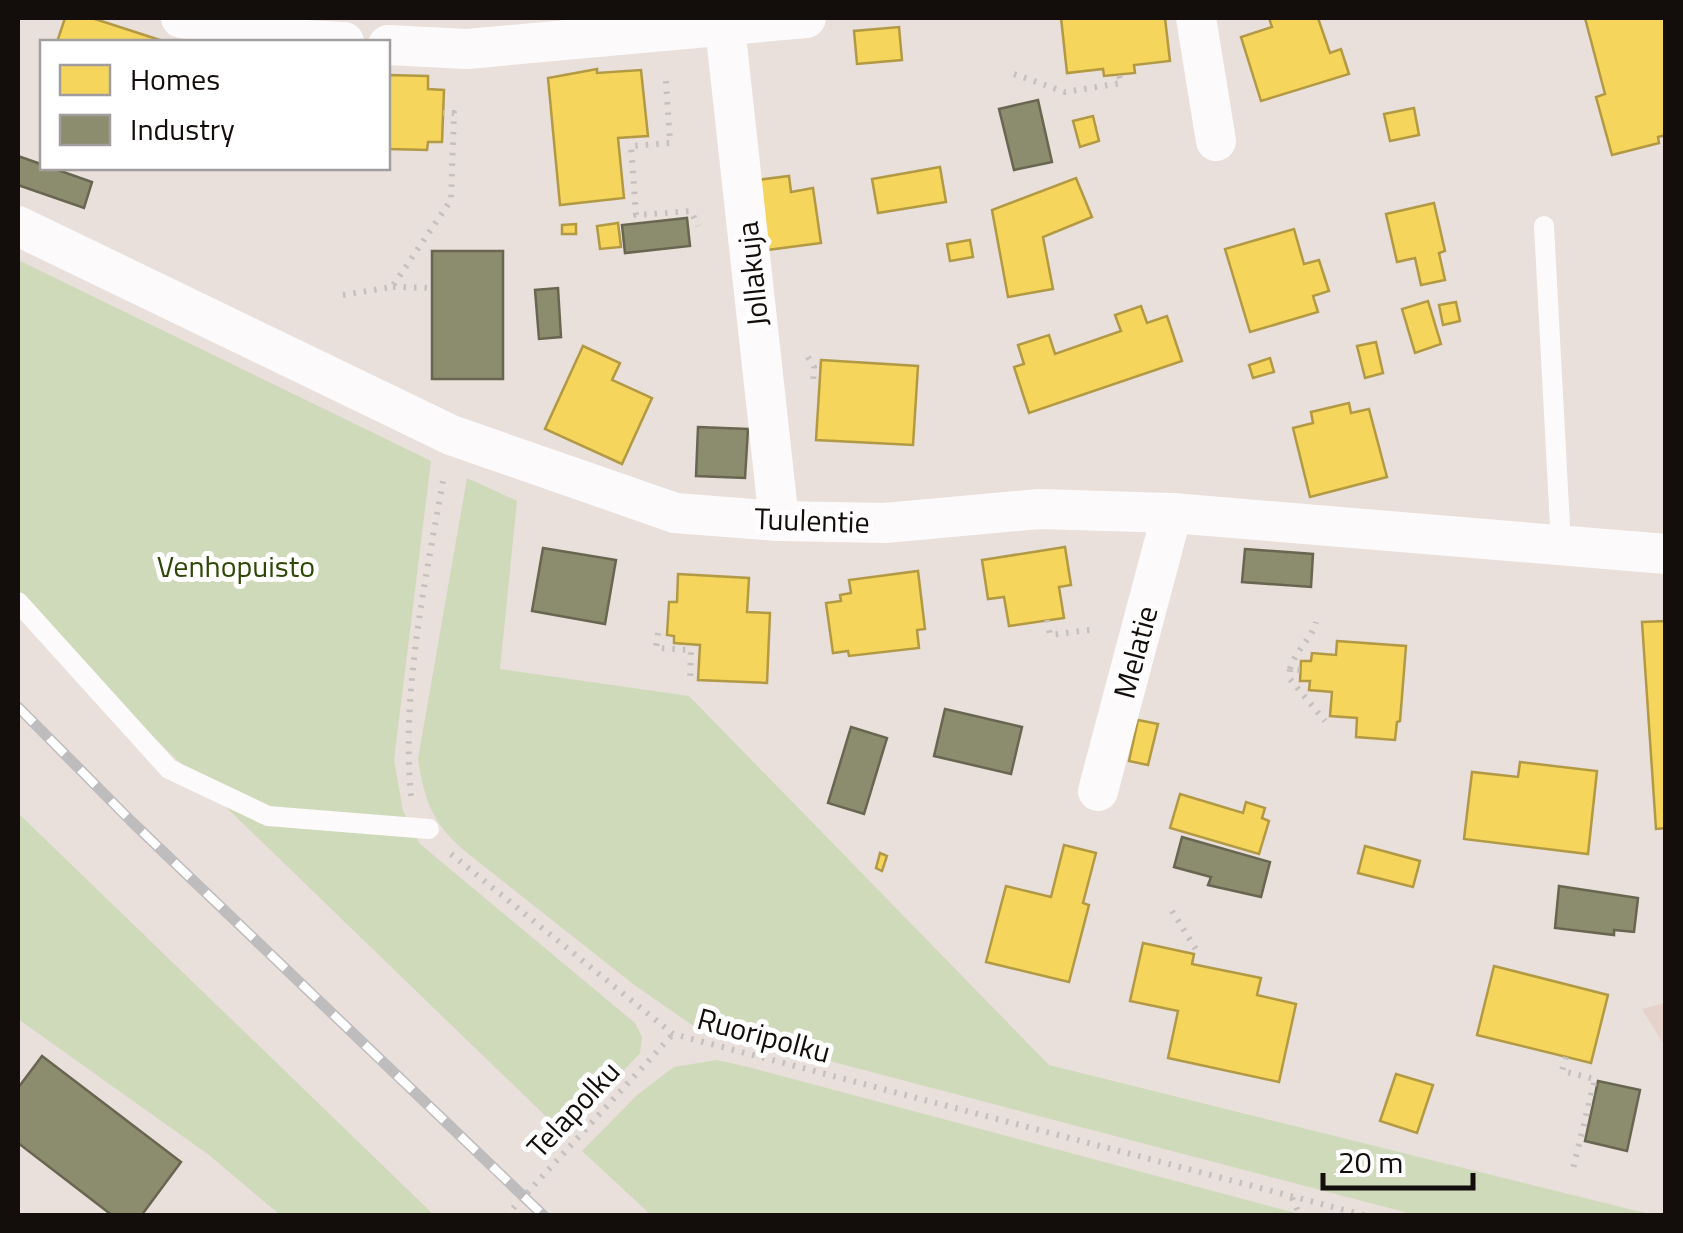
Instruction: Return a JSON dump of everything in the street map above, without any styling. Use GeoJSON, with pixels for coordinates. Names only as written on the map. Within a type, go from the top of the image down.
{"type":"FeatureCollection","features":[{"type":"Feature","properties":{"kind":"street"},"geometry":{"type":"LineString","coordinates":[[181,18],[306,40]]}},
{"type":"Feature","properties":{"kind":"street"},"geometry":{"type":"LineString","coordinates":[[390,45],[466,50],[806,18]]}},
{"type":"Feature","properties":{"kind":"street"},"geometry":{"type":"LineString","coordinates":[[1196,18],[1216,141]]}},
{"type":"Feature","properties":{"kind":"street","name":"Jollakuja"},"geometry":{"type":"LineString","coordinates":[[726,26],[778,521]]}},
{"type":"Feature","properties":{"kind":"street","name":"Tuulentie"},"geometry":{"type":"LineString","coordinates":[[18,226],[451,436],[675,512],[778,521],[886,522],[1039,508],[1172,514],[1666,554]]}},
{"type":"Feature","properties":{"kind":"street","name":"Melatie"},"geometry":{"type":"LineString","coordinates":[[1098,790],[1172,514]]}},
{"type":"Feature","properties":{"kind":"lane"},"geometry":{"type":"LineString","coordinates":[[1544,226],[1562,546]]}},
{"type":"Feature","properties":{"kind":"lane"},"geometry":{"type":"LineString","coordinates":[[18,602],[169,769],[268,816],[428,829]]}},
{"type":"Feature","properties":{"kind":"path"},"geometry":{"type":"LineString","coordinates":[[1014,74],[1064,92],[1120,83],[1120,75]]}},
{"type":"Feature","properties":{"kind":"path"},"geometry":{"type":"LineString","coordinates":[[666,81],[670,143],[631,146],[636,215],[690,211],[700,232]]}},
{"type":"Feature","properties":{"kind":"path"},"geometry":{"type":"LineString","coordinates":[[392,287],[451,200],[454,113],[443,114]]}},
{"type":"Feature","properties":{"kind":"path"},"geometry":{"type":"LineString","coordinates":[[343,295],[392,287],[432,288]]}},
{"type":"Feature","properties":{"kind":"path","name":"Ruoripolku"},"geometry":{"type":"LineString","coordinates":[[451,436],[424,588],[406,750],[411,801],[438,844],[673,1034],[1367,1216]]}},
{"type":"Feature","properties":{"kind":"path"},"geometry":{"type":"LineString","coordinates":[[1047,620],[1050,635],[1143,623]]}},
{"type":"Feature","properties":{"kind":"path"},"geometry":{"type":"LineString","coordinates":[[1316,622],[1294,656],[1289,678],[1325,721]]}},
{"type":"Feature","properties":{"kind":"path"},"geometry":{"type":"LineString","coordinates":[[658,633],[656,648],[692,650],[690,680]]}},
{"type":"Feature","properties":{"kind":"path"},"geometry":{"type":"LineString","coordinates":[[1290,670],[1300,670]]}},
{"type":"Feature","properties":{"kind":"path"},"geometry":{"type":"LineString","coordinates":[[1172,911],[1198,951]]}},
{"type":"Feature","properties":{"kind":"path","name":"Telapolku"},"geometry":{"type":"LineString","coordinates":[[506,1216],[673,1034]]}},
{"type":"Feature","properties":{"kind":"path"},"geometry":{"type":"LineString","coordinates":[[1566,1058],[1562,1071],[1595,1079],[1572,1173]]}},
{"type":"Feature","properties":{"kind":"path"},"geometry":{"type":"LineString","coordinates":[[1292,1198],[1300,1216]]}},
{"type":"Feature","properties":{"kind":"shaded area"},"geometry":{"type":"Polygon","coordinates":[[[1666,1003],[1665,1046],[1642,1009],[1666,1003]]]}},
{"type":"Feature","properties":{"kind":"green space","name":"Venhopuisto"},"geometry":{"type":"Polygon","coordinates":[[[18,260],[431,461],[394,760],[403,811],[420,844],[635,1023],[642,1037],[640,1053],[564,1134],[18,606],[18,260]]]}},
{"type":"Feature","properties":{"kind":"green space"},"geometry":{"type":"Polygon","coordinates":[[[467,478],[517,501],[500,669],[689,696],[1049,1065],[1653,1215],[1416,1215],[692,1025],[633,984],[466,852],[445,831],[427,800],[418,759],[467,478]]]}},
{"type":"Feature","properties":{"kind":"green space"},"geometry":{"type":"Polygon","coordinates":[[[18,813],[434,1215],[280,1215],[209,1155],[18,1019],[18,813]]]}},
{"type":"Feature","properties":{"kind":"green space"},"geometry":{"type":"Polygon","coordinates":[[[717,1060],[1303,1215],[651,1215],[582,1151],[637,1095],[674,1067],[717,1060]]]}},
{"type":"Feature","properties":{"kind":"building: Homes"},"geometry":{"type":"Polygon","coordinates":[[[65,18],[92,18],[160,40],[58,40],[65,18]]]}},
{"type":"Feature","properties":{"kind":"building: Homes"},"geometry":{"type":"Polygon","coordinates":[[[1061,18],[1165,18],[1170,61],[1134,65],[1135,73],[1104,76],[1103,69],[1067,73],[1061,18]]]}},
{"type":"Feature","properties":{"kind":"building: Homes"},"geometry":{"type":"Polygon","coordinates":[[[1269,18],[1318,18],[1330,53],[1341,49],[1349,74],[1261,101],[1241,37],[1272,27],[1269,18]]]}},
{"type":"Feature","properties":{"kind":"building: Homes"},"geometry":{"type":"Polygon","coordinates":[[[1585,18],[1666,18],[1666,135],[1658,137],[1659,143],[1612,155],[1596,97],[1605,94],[1585,18]]]}},
{"type":"Feature","properties":{"kind":"building: Homes"},"geometry":{"type":"Polygon","coordinates":[[[899,27],[902,60],[857,64],[854,31],[899,27]]]}},
{"type":"Feature","properties":{"kind":"building: Homes"},"geometry":{"type":"Polygon","coordinates":[[[597,69],[597,73],[641,70],[648,136],[618,138],[624,198],[560,205],[548,78],[597,69]]]}},
{"type":"Feature","properties":{"kind":"building: Homes"},"geometry":{"type":"Polygon","coordinates":[[[390,75],[428,76],[428,89],[444,90],[442,142],[428,142],[427,150],[390,149],[390,75]]]}},
{"type":"Feature","properties":{"kind":"building: Homes"},"geometry":{"type":"Polygon","coordinates":[[[1414,108],[1419,135],[1390,141],[1384,114],[1414,108]]]}},
{"type":"Feature","properties":{"kind":"building: Homes"},"geometry":{"type":"Polygon","coordinates":[[[1093,116],[1099,141],[1080,147],[1073,121],[1093,116]]]}},
{"type":"Feature","properties":{"kind":"building: Homes"},"geometry":{"type":"Polygon","coordinates":[[[940,167],[946,202],[878,213],[872,179],[940,167]]]}},
{"type":"Feature","properties":{"kind":"building: Homes"},"geometry":{"type":"Polygon","coordinates":[[[789,176],[791,192],[813,188],[821,243],[767,250],[757,180],[789,176]]]}},
{"type":"Feature","properties":{"kind":"building: Homes"},"geometry":{"type":"Polygon","coordinates":[[[1076,178],[1092,217],[1043,237],[1053,289],[1008,297],[992,210],[1076,178]]]}},
{"type":"Feature","properties":{"kind":"building: Homes"},"geometry":{"type":"Polygon","coordinates":[[[1434,203],[1445,251],[1439,253],[1445,280],[1421,285],[1415,258],[1397,262],[1386,214],[1434,203]]]}},
{"type":"Feature","properties":{"kind":"building: Homes"},"geometry":{"type":"Polygon","coordinates":[[[618,223],[621,247],[600,249],[597,226],[618,223]]]}},
{"type":"Feature","properties":{"kind":"building: Homes"},"geometry":{"type":"Polygon","coordinates":[[[576,224],[576,234],[562,234],[562,225],[576,224]]]}},
{"type":"Feature","properties":{"kind":"building: Homes"},"geometry":{"type":"Polygon","coordinates":[[[1294,229],[1304,264],[1319,260],[1329,291],[1313,296],[1318,312],[1250,332],[1225,249],[1294,229]]]}},
{"type":"Feature","properties":{"kind":"building: Homes"},"geometry":{"type":"Polygon","coordinates":[[[970,240],[973,257],[950,261],[947,244],[970,240]]]}},
{"type":"Feature","properties":{"kind":"building: Homes"},"geometry":{"type":"Polygon","coordinates":[[[1428,301],[1441,344],[1415,353],[1402,309],[1428,301]]]}},
{"type":"Feature","properties":{"kind":"building: Homes"},"geometry":{"type":"Polygon","coordinates":[[[1456,302],[1460,321],[1443,325],[1439,305],[1456,302]]]}},
{"type":"Feature","properties":{"kind":"building: Homes"},"geometry":{"type":"Polygon","coordinates":[[[1141,306],[1147,323],[1167,316],[1182,361],[1029,413],[1014,367],[1024,364],[1018,345],[1049,335],[1055,354],[1121,331],[1115,315],[1141,306]]]}},
{"type":"Feature","properties":{"kind":"building: Homes"},"geometry":{"type":"Polygon","coordinates":[[[1376,342],[1383,373],[1365,378],[1357,346],[1376,342]]]}},
{"type":"Feature","properties":{"kind":"building: Homes"},"geometry":{"type":"Polygon","coordinates":[[[583,346],[620,363],[612,380],[652,398],[622,464],[545,429],[583,346]]]}},
{"type":"Feature","properties":{"kind":"building: Homes"},"geometry":{"type":"Polygon","coordinates":[[[1270,358],[1274,372],[1253,378],[1249,365],[1270,358]]]}},
{"type":"Feature","properties":{"kind":"building: Homes"},"geometry":{"type":"Polygon","coordinates":[[[821,360],[918,366],[913,445],[816,440],[821,360]]]}},
{"type":"Feature","properties":{"kind":"building: Homes"},"geometry":{"type":"Polygon","coordinates":[[[1349,403],[1351,413],[1369,409],[1387,477],[1310,497],[1293,428],[1313,423],[1311,412],[1349,403]]]}},
{"type":"Feature","properties":{"kind":"building: Homes"},"geometry":{"type":"Polygon","coordinates":[[[1065,547],[1071,585],[1059,587],[1064,618],[1009,626],[1004,597],[988,599],[982,560],[1065,547]]]}},
{"type":"Feature","properties":{"kind":"building: Homes"},"geometry":{"type":"Polygon","coordinates":[[[918,571],[925,629],[917,630],[919,648],[849,656],[848,651],[833,653],[826,603],[841,601],[840,595],[851,593],[849,580],[918,571]]]}},
{"type":"Feature","properties":{"kind":"building: Homes"},"geometry":{"type":"Polygon","coordinates":[[[678,574],[749,578],[747,612],[770,613],[767,683],[698,680],[700,645],[674,643],[674,636],[667,635],[669,602],[677,602],[678,574]]]}},
{"type":"Feature","properties":{"kind":"building: Homes"},"geometry":{"type":"Polygon","coordinates":[[[1666,621],[1666,828],[1656,829],[1642,622],[1666,621]]]}},
{"type":"Feature","properties":{"kind":"building: Homes"},"geometry":{"type":"Polygon","coordinates":[[[1337,641],[1406,646],[1395,740],[1356,737],[1357,718],[1330,716],[1332,692],[1309,690],[1310,681],[1300,681],[1301,661],[1311,661],[1312,653],[1336,655],[1337,641]]]}},
{"type":"Feature","properties":{"kind":"building: Homes"},"geometry":{"type":"Polygon","coordinates":[[[1138,720],[1158,724],[1148,765],[1129,761],[1138,720]]]}},
{"type":"Feature","properties":{"kind":"building: Homes"},"geometry":{"type":"Polygon","coordinates":[[[1520,762],[1597,771],[1588,854],[1464,839],[1472,772],[1518,777],[1520,762]]]}},
{"type":"Feature","properties":{"kind":"building: Homes"},"geometry":{"type":"Polygon","coordinates":[[[1180,794],[1243,813],[1246,802],[1265,808],[1262,818],[1269,821],[1259,854],[1170,828],[1180,794]]]}},
{"type":"Feature","properties":{"kind":"building: Homes"},"geometry":{"type":"Polygon","coordinates":[[[1064,845],[1096,853],[1083,903],[1089,905],[1069,982],[986,962],[1006,886],[1051,897],[1064,845]]]}},
{"type":"Feature","properties":{"kind":"building: Homes"},"geometry":{"type":"Polygon","coordinates":[[[1365,846],[1420,861],[1413,887],[1358,873],[1365,846]]]}},
{"type":"Feature","properties":{"kind":"building: Homes"},"geometry":{"type":"Polygon","coordinates":[[[880,853],[887,856],[882,871],[876,868],[880,853]]]}},
{"type":"Feature","properties":{"kind":"building: Homes"},"geometry":{"type":"Polygon","coordinates":[[[1143,943],[1194,954],[1192,964],[1261,978],[1257,995],[1296,1004],[1279,1082],[1168,1058],[1178,1011],[1130,1001],[1143,943]]]}},
{"type":"Feature","properties":{"kind":"building: Homes"},"geometry":{"type":"Polygon","coordinates":[[[1494,966],[1608,995],[1591,1063],[1477,1035],[1494,966]]]}},
{"type":"Feature","properties":{"kind":"building: Homes"},"geometry":{"type":"Polygon","coordinates":[[[1396,1074],[1433,1085],[1417,1133],[1380,1121],[1396,1074]]]}},
{"type":"Feature","properties":{"kind":"building: Industry"},"geometry":{"type":"Polygon","coordinates":[[[1038,100],[1052,162],[1014,170],[999,109],[1038,100]]]}},
{"type":"Feature","properties":{"kind":"building: Industry"},"geometry":{"type":"Polygon","coordinates":[[[18,156],[40,164],[40,170],[58,170],[92,182],[84,208],[18,185],[18,156]]]}},
{"type":"Feature","properties":{"kind":"building: Industry"},"geometry":{"type":"Polygon","coordinates":[[[687,218],[690,246],[625,253],[622,225],[687,218]]]}},
{"type":"Feature","properties":{"kind":"building: Industry"},"geometry":{"type":"Polygon","coordinates":[[[432,251],[503,251],[503,379],[432,379],[432,251]]]}},
{"type":"Feature","properties":{"kind":"building: Industry"},"geometry":{"type":"Polygon","coordinates":[[[558,288],[561,337],[539,339],[535,290],[558,288]]]}},
{"type":"Feature","properties":{"kind":"building: Industry"},"geometry":{"type":"Polygon","coordinates":[[[698,427],[748,429],[745,478],[696,476],[698,427]]]}},
{"type":"Feature","properties":{"kind":"building: Industry"},"geometry":{"type":"Polygon","coordinates":[[[543,548],[616,560],[605,624],[532,611],[543,548]]]}},
{"type":"Feature","properties":{"kind":"building: Industry"},"geometry":{"type":"Polygon","coordinates":[[[1245,549],[1313,554],[1311,587],[1242,582],[1245,549]]]}},
{"type":"Feature","properties":{"kind":"building: Industry"},"geometry":{"type":"Polygon","coordinates":[[[945,709],[1022,727],[1011,774],[934,756],[945,709]]]}},
{"type":"Feature","properties":{"kind":"building: Industry"},"geometry":{"type":"Polygon","coordinates":[[[851,727],[887,738],[864,814],[828,803],[851,727]]]}},
{"type":"Feature","properties":{"kind":"building: Industry"},"geometry":{"type":"Polygon","coordinates":[[[1182,837],[1270,862],[1261,897],[1208,885],[1211,877],[1174,867],[1182,837]]]}},
{"type":"Feature","properties":{"kind":"building: Industry"},"geometry":{"type":"Polygon","coordinates":[[[1559,886],[1638,898],[1634,932],[1614,930],[1614,935],[1555,928],[1559,886]]]}},
{"type":"Feature","properties":{"kind":"building: Industry"},"geometry":{"type":"Polygon","coordinates":[[[42,1056],[181,1162],[141,1216],[113,1216],[18,1143],[18,1088],[42,1056]]]}},
{"type":"Feature","properties":{"kind":"building: Industry"},"geometry":{"type":"Polygon","coordinates":[[[1598,1081],[1640,1090],[1627,1151],[1585,1141],[1598,1081]]]}},
{"type":"Feature","properties":{"kind":"railway"},"geometry":{"type":"LineString","coordinates":[[18,707],[131,821],[544,1216]]}}]}
